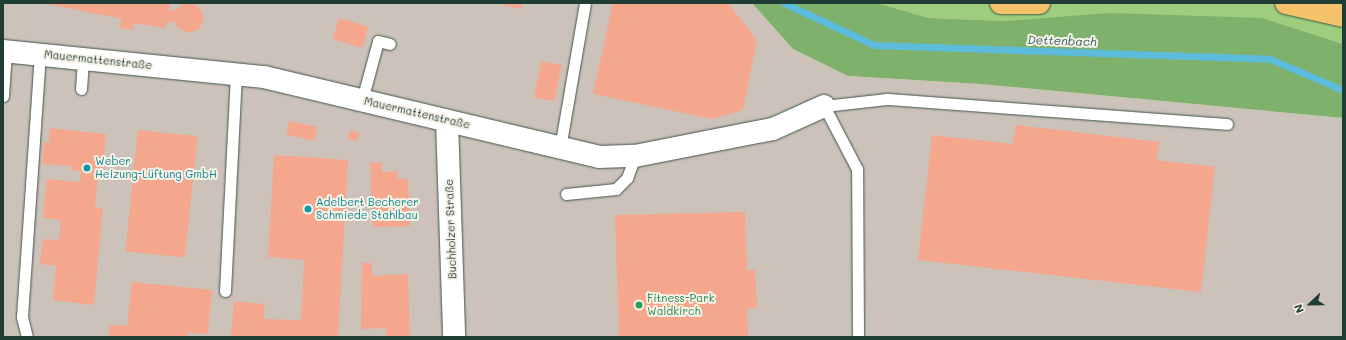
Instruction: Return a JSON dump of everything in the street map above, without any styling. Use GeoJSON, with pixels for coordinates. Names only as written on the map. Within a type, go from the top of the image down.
{"type":"FeatureCollection","features":[{"type":"Feature","properties":{"kind":"highway"},"geometry":{"type":"LineString","coordinates":[[1001,3],[1039,3]]}},
{"type":"Feature","properties":{"kind":"highway"},"geometry":{"type":"LineString","coordinates":[[1286,3],[1343,16]]}},
{"type":"Feature","properties":{"kind":"street","name":"Mauermattenstraße"},"geometry":{"type":"LineString","coordinates":[[5,51],[264,77],[599,157],[635,156],[773,129],[824,106]]}},
{"type":"Feature","properties":{"kind":"street","name":"Buchholzer Straße"},"geometry":{"type":"LineString","coordinates":[[447,120],[454,337]]}},
{"type":"Feature","properties":{"kind":"lane"},"geometry":{"type":"LineString","coordinates":[[560,148],[585,3]]}},
{"type":"Feature","properties":{"kind":"lane"},"geometry":{"type":"LineString","coordinates":[[362,100],[378,41],[390,44]]}},
{"type":"Feature","properties":{"kind":"lane"},"geometry":{"type":"LineString","coordinates":[[3,96],[5,51]]}},
{"type":"Feature","properties":{"kind":"lane"},"geometry":{"type":"LineString","coordinates":[[27,337],[22,317],[40,54]]}},
{"type":"Feature","properties":{"kind":"lane"},"geometry":{"type":"LineString","coordinates":[[81,89],[83,59]]}},
{"type":"Feature","properties":{"kind":"lane"},"geometry":{"type":"LineString","coordinates":[[225,290],[236,74]]}},
{"type":"Feature","properties":{"kind":"lane"},"geometry":{"type":"LineString","coordinates":[[858,337],[857,169],[824,106],[887,99],[1227,124]]}},
{"type":"Feature","properties":{"kind":"lane"},"geometry":{"type":"LineString","coordinates":[[566,194],[616,189],[627,178],[635,156]]}},
{"type":"Feature","properties":{"kind":"shaded area"},"geometry":{"type":"Polygon","coordinates":[[[3,3],[752,3],[793,49],[848,76],[981,84],[1343,118],[1343,337],[3,337],[3,3]]]}},
{"type":"Feature","properties":{"kind":"green space"},"geometry":{"type":"Polygon","coordinates":[[[752,3],[877,3],[929,18],[1006,21],[1109,13],[1263,18],[1343,44],[1343,118],[981,84],[848,76],[793,49],[752,3]]]}},
{"type":"Feature","properties":{"kind":"green space"},"geometry":{"type":"Polygon","coordinates":[[[877,3],[1343,3],[1343,44],[1263,18],[1006,21],[929,18],[877,3]]]}},
{"type":"Feature","properties":{"kind":"building"},"geometry":{"type":"Polygon","coordinates":[[[42,3],[170,3],[169,10],[175,11],[184,3],[192,3],[200,8],[204,18],[199,29],[188,33],[178,28],[175,22],[167,22],[165,28],[134,23],[133,30],[120,28],[122,19],[42,3]]]}},
{"type":"Feature","properties":{"kind":"building"},"geometry":{"type":"Polygon","coordinates":[[[495,3],[522,3],[521,9],[495,3]]]}},
{"type":"Feature","properties":{"kind":"building"},"geometry":{"type":"Polygon","coordinates":[[[613,3],[728,3],[757,40],[743,110],[712,119],[593,94],[613,3]]]}},
{"type":"Feature","properties":{"kind":"building"},"geometry":{"type":"Polygon","coordinates":[[[339,18],[369,27],[362,48],[333,39],[339,18]]]}},
{"type":"Feature","properties":{"kind":"building"},"geometry":{"type":"Polygon","coordinates":[[[541,61],[562,65],[555,101],[534,97],[541,61]]]}},
{"type":"Feature","properties":{"kind":"building"},"geometry":{"type":"Polygon","coordinates":[[[289,121],[317,127],[314,141],[286,135],[289,121]]]}},
{"type":"Feature","properties":{"kind":"building"},"geometry":{"type":"Polygon","coordinates":[[[1016,125],[1160,142],[1156,160],[1215,167],[1201,292],[918,260],[932,135],[1013,144],[1016,125]]]}},
{"type":"Feature","properties":{"kind":"building"},"geometry":{"type":"Polygon","coordinates":[[[50,128],[106,134],[103,169],[99,169],[95,207],[103,208],[94,305],[53,300],[56,266],[40,264],[43,239],[59,240],[61,220],[43,218],[47,179],[80,182],[81,171],[71,170],[71,166],[42,164],[44,142],[49,143],[50,128]]]}},
{"type":"Feature","properties":{"kind":"building"},"geometry":{"type":"Polygon","coordinates":[[[138,130],[198,136],[185,258],[125,251],[138,130]]]}},
{"type":"Feature","properties":{"kind":"building"},"geometry":{"type":"Polygon","coordinates":[[[350,130],[360,133],[357,142],[347,139],[350,130]]]}},
{"type":"Feature","properties":{"kind":"building","name":"Adelbert Becherer Schmiede Stahlbau"},"geometry":{"type":"Polygon","coordinates":[[[274,155],[348,160],[338,337],[231,336],[234,301],[265,304],[263,319],[301,320],[304,260],[268,257],[274,155]]]}},
{"type":"Feature","properties":{"kind":"building"},"geometry":{"type":"Polygon","coordinates":[[[382,162],[382,172],[397,171],[398,179],[408,179],[410,226],[373,227],[370,163],[382,162]]]}},
{"type":"Feature","properties":{"kind":"building"},"geometry":{"type":"Polygon","coordinates":[[[745,212],[747,270],[755,270],[757,308],[747,308],[748,337],[599,337],[619,335],[615,215],[745,212]]]}},
{"type":"Feature","properties":{"kind":"building"},"geometry":{"type":"Polygon","coordinates":[[[362,263],[372,263],[372,276],[408,274],[410,337],[386,337],[386,328],[361,329],[362,263]]]}},
{"type":"Feature","properties":{"kind":"building"},"geometry":{"type":"Polygon","coordinates":[[[132,282],[212,290],[208,334],[188,332],[188,337],[109,337],[110,325],[127,326],[132,282]]]}},
{"type":"Feature","properties":{"kind":"waterway","name":"Dettenbach"},"geometry":{"type":"LineString","coordinates":[[784,3],[874,45],[1270,59],[1343,90]]}},
{"type":"Feature","properties":{"kind":"place","name":"Weber Heizung-Lüftung GmbH"},"geometry":{"type":"Point","coordinates":[87,168]}},
{"type":"Feature","properties":{"kind":"place","name":"Adelbert Becherer Schmiede Stahlbau"},"geometry":{"type":"Point","coordinates":[308,209]}},
{"type":"Feature","properties":{"kind":"place","name":"Fitness-Park Waldkirch"},"geometry":{"type":"Point","coordinates":[639,305]}}]}
